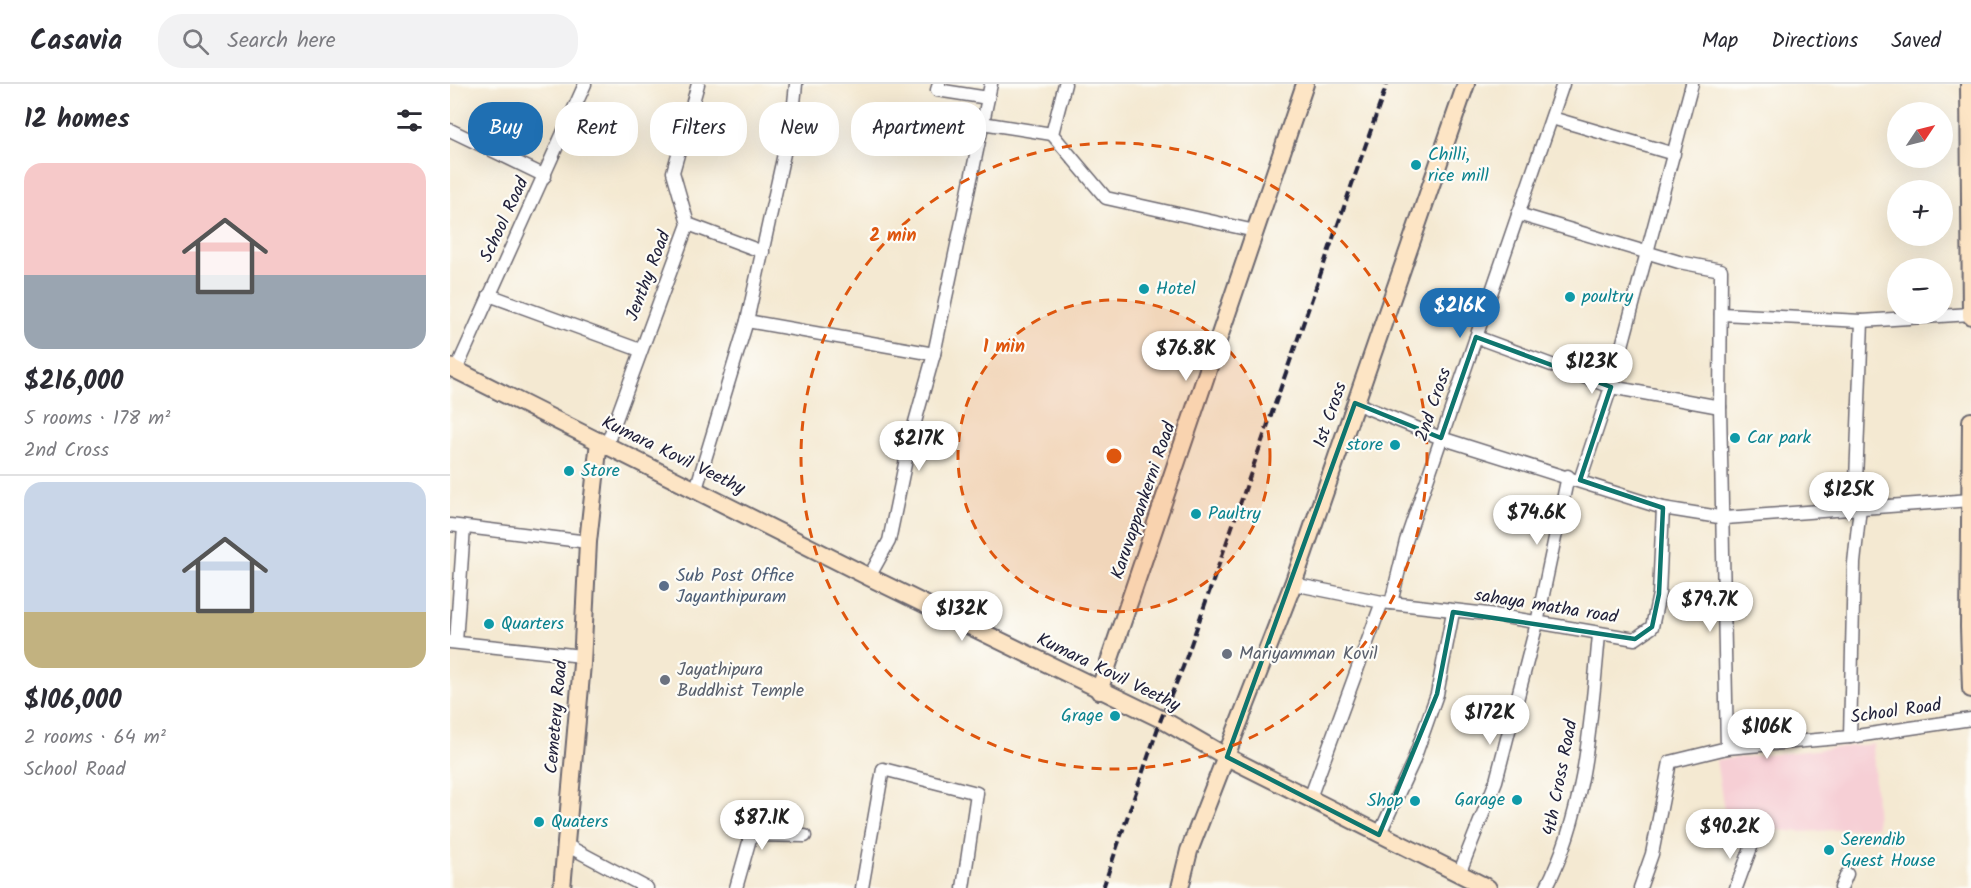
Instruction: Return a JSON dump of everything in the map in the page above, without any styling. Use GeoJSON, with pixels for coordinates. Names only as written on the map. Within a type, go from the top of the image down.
{"type":"FeatureCollection","features":[{"type":"Feature","properties":{"kind":"main road","name":"Karuvappankerni Road"},"geometry":{"type":"LineString","coordinates":[[1099,691],[1305,84]]}},
{"type":"Feature","properties":{"kind":"main road","name":"1st Cross"},"geometry":{"type":"LineString","coordinates":[[1180,888],[1189,851],[1293,584],[1466,84]]}},
{"type":"Feature","properties":{"kind":"main road"},"geometry":{"type":"LineString","coordinates":[[1969,84],[1971,315]]}},
{"type":"Feature","properties":{"kind":"main road","name":"Kumara Kovil Veethy"},"geometry":{"type":"LineString","coordinates":[[453,369],[1099,691],[1161,719],[1227,757],[1488,888]]}},
{"type":"Feature","properties":{"kind":"main road"},"geometry":{"type":"LineString","coordinates":[[1971,422],[1969,627],[1971,689]]}},
{"type":"Feature","properties":{"kind":"main road","name":"Cemetery Road"},"geometry":{"type":"LineString","coordinates":[[562,888],[582,656],[588,542],[603,443]]}},
{"type":"Feature","properties":{"kind":"street","name":"School Road"},"geometry":{"type":"LineString","coordinates":[[453,369],[545,176],[585,84]]}},
{"type":"Feature","properties":{"kind":"street","name":"Jenthy Road"},"geometry":{"type":"LineString","coordinates":[[603,443],[688,224],[673,172],[698,84]]}},
{"type":"Feature","properties":{"kind":"street"},"geometry":{"type":"LineString","coordinates":[[696,489],[747,321],[793,113],[796,84]]}},
{"type":"Feature","properties":{"kind":"street"},"geometry":{"type":"LineString","coordinates":[[939,84],[937,90],[988,98]]}},
{"type":"Feature","properties":{"kind":"street"},"geometry":{"type":"LineString","coordinates":[[986,106],[991,84]]}},
{"type":"Feature","properties":{"kind":"street"},"geometry":{"type":"LineString","coordinates":[[1052,134],[1065,84]]}},
{"type":"Feature","properties":{"kind":"street","name":"2nd Cross"},"geometry":{"type":"LineString","coordinates":[[1311,798],[1387,603],[1406,541],[1563,84]]}},
{"type":"Feature","properties":{"kind":"street"},"geometry":{"type":"LineString","coordinates":[[1460,874],[1496,781],[1574,478],[1611,387],[1692,84]]}},
{"type":"Feature","properties":{"kind":"street"},"geometry":{"type":"LineString","coordinates":[[1552,118],[1674,154]]}},
{"type":"Feature","properties":{"kind":"street"},"geometry":{"type":"LineString","coordinates":[[986,124],[1052,134],[1106,198],[1256,231]]}},
{"type":"Feature","properties":{"kind":"street"},"geometry":{"type":"LineString","coordinates":[[450,130],[545,176]]}},
{"type":"Feature","properties":{"kind":"street"},"geometry":{"type":"LineString","coordinates":[[869,577],[889,541],[910,441],[934,354],[975,156]]}},
{"type":"Feature","properties":{"kind":"street"},"geometry":{"type":"LineString","coordinates":[[1518,214],[1679,262],[1721,270],[1720,407],[1725,518],[1727,748]]}},
{"type":"Feature","properties":{"kind":"street"},"geometry":{"type":"LineString","coordinates":[[688,224],[763,252]]}},
{"type":"Feature","properties":{"kind":"street"},"geometry":{"type":"LineString","coordinates":[[489,296],[640,350]]}},
{"type":"Feature","properties":{"kind":"street"},"geometry":{"type":"LineString","coordinates":[[1721,314],[1862,321],[1971,315]]}},
{"type":"Feature","properties":{"kind":"street"},"geometry":{"type":"LineString","coordinates":[[747,321],[934,354]]}},
{"type":"Feature","properties":{"kind":"street"},"geometry":{"type":"LineString","coordinates":[[1850,737],[1862,321]]}},
{"type":"Feature","properties":{"kind":"street"},"geometry":{"type":"LineString","coordinates":[[1476,337],[1611,387],[1720,407]]}},
{"type":"Feature","properties":{"kind":"street"},"geometry":{"type":"LineString","coordinates":[[1355,404],[1441,438],[1574,478],[1663,508],[1725,518],[1971,500]]}},
{"type":"Feature","properties":{"kind":"street","name":"sahaya matha road"},"geometry":{"type":"LineString","coordinates":[[1293,584],[1387,603],[1488,614],[1635,639],[1652,627],[1659,594],[1663,508]]}},
{"type":"Feature","properties":{"kind":"street"},"geometry":{"type":"LineString","coordinates":[[450,525],[588,542]]}},
{"type":"Feature","properties":{"kind":"street"},"geometry":{"type":"LineString","coordinates":[[464,527],[453,642],[582,656]]}},
{"type":"Feature","properties":{"kind":"street"},"geometry":{"type":"LineString","coordinates":[[1380,835],[1413,762],[1437,693],[1454,612]]}},
{"type":"Feature","properties":{"kind":"street","name":"4th Cross Road"},"geometry":{"type":"LineString","coordinates":[[1546,888],[1564,853],[1588,749],[1599,634]]}},
{"type":"Feature","properties":{"kind":"street","name":"School Road"},"geometry":{"type":"LineString","coordinates":[[1640,888],[1652,854],[1670,762],[1727,748],[1850,737],[1971,719]]}},
{"type":"Feature","properties":{"kind":"street"},"geometry":{"type":"LineString","coordinates":[[862,888],[882,769],[977,792],[963,888]]}},
{"type":"Feature","properties":{"kind":"street"},"geometry":{"type":"LineString","coordinates":[[736,888],[751,835],[805,836]]}},
{"type":"Feature","properties":{"kind":"street"},"geometry":{"type":"LineString","coordinates":[[1736,888],[1753,842]]}},
{"type":"Feature","properties":{"kind":"street"},"geometry":{"type":"LineString","coordinates":[[566,844],[646,888]]}},
{"type":"Feature","properties":{"kind":"street"},"geometry":{"type":"LineString","coordinates":[[1841,888],[1847,874]]}},
{"type":"Feature","properties":{"kind":"highlighted area"},"geometry":{"type":"Polygon","coordinates":[[[1476,337],[1611,387],[1580,480],[1663,508],[1659,594],[1652,627],[1635,639],[1453,612],[1437,694],[1379,835],[1227,757],[1355,403],[1441,438],[1476,337]]]}},
{"type":"Feature","properties":{"kind":"shaded area"},"geometry":{"type":"Polygon","coordinates":[[[1873,744],[1877,827],[1803,832],[1759,829],[1725,816],[1716,760],[1873,744]]]}},
{"type":"Feature","properties":{"kind":"railway"},"geometry":{"type":"LineString","coordinates":[[1103,888],[1161,719],[1183,667],[1387,84]]}},
{"type":"Feature","properties":{"kind":"place","name":"Chilli, rice mill"},"geometry":{"type":"Point","coordinates":[1416,165]}},
{"type":"Feature","properties":{"kind":"place","name":"Hotel"},"geometry":{"type":"Point","coordinates":[1144,289]}},
{"type":"Feature","properties":{"kind":"place","name":"poultry"},"geometry":{"type":"Point","coordinates":[1570,297]}},
{"type":"Feature","properties":{"kind":"place","name":"Car park"},"geometry":{"type":"Point","coordinates":[1735,438]}},
{"type":"Feature","properties":{"kind":"place","name":"store"},"geometry":{"type":"Point","coordinates":[1395,445]}},
{"type":"Feature","properties":{"kind":"place","name":"Store"},"geometry":{"type":"Point","coordinates":[569,471]}},
{"type":"Feature","properties":{"kind":"place","name":"Paultry"},"geometry":{"type":"Point","coordinates":[1196,514]}},
{"type":"Feature","properties":{"kind":"place","name":"Sub Post Office Jayanthipuram"},"geometry":{"type":"Point","coordinates":[664,586]}},
{"type":"Feature","properties":{"kind":"place","name":"Quarters"},"geometry":{"type":"Point","coordinates":[489,624]}},
{"type":"Feature","properties":{"kind":"place","name":"Mariyamman Kovil"},"geometry":{"type":"Point","coordinates":[1227,654]}},
{"type":"Feature","properties":{"kind":"place","name":"Jayathipura Buddhist Temple"},"geometry":{"type":"Point","coordinates":[665,680]}},
{"type":"Feature","properties":{"kind":"place","name":"Grage"},"geometry":{"type":"Point","coordinates":[1115,716]}},
{"type":"Feature","properties":{"kind":"place","name":"Garage"},"geometry":{"type":"Point","coordinates":[1517,800]}},
{"type":"Feature","properties":{"kind":"place","name":"Shop"},"geometry":{"type":"Point","coordinates":[1415,801]}},
{"type":"Feature","properties":{"kind":"place","name":"Quaters"},"geometry":{"type":"Point","coordinates":[539,822]}},
{"type":"Feature","properties":{"kind":"place","name":"Serendib Guest House"},"geometry":{"type":"Point","coordinates":[1829,850]}}]}
